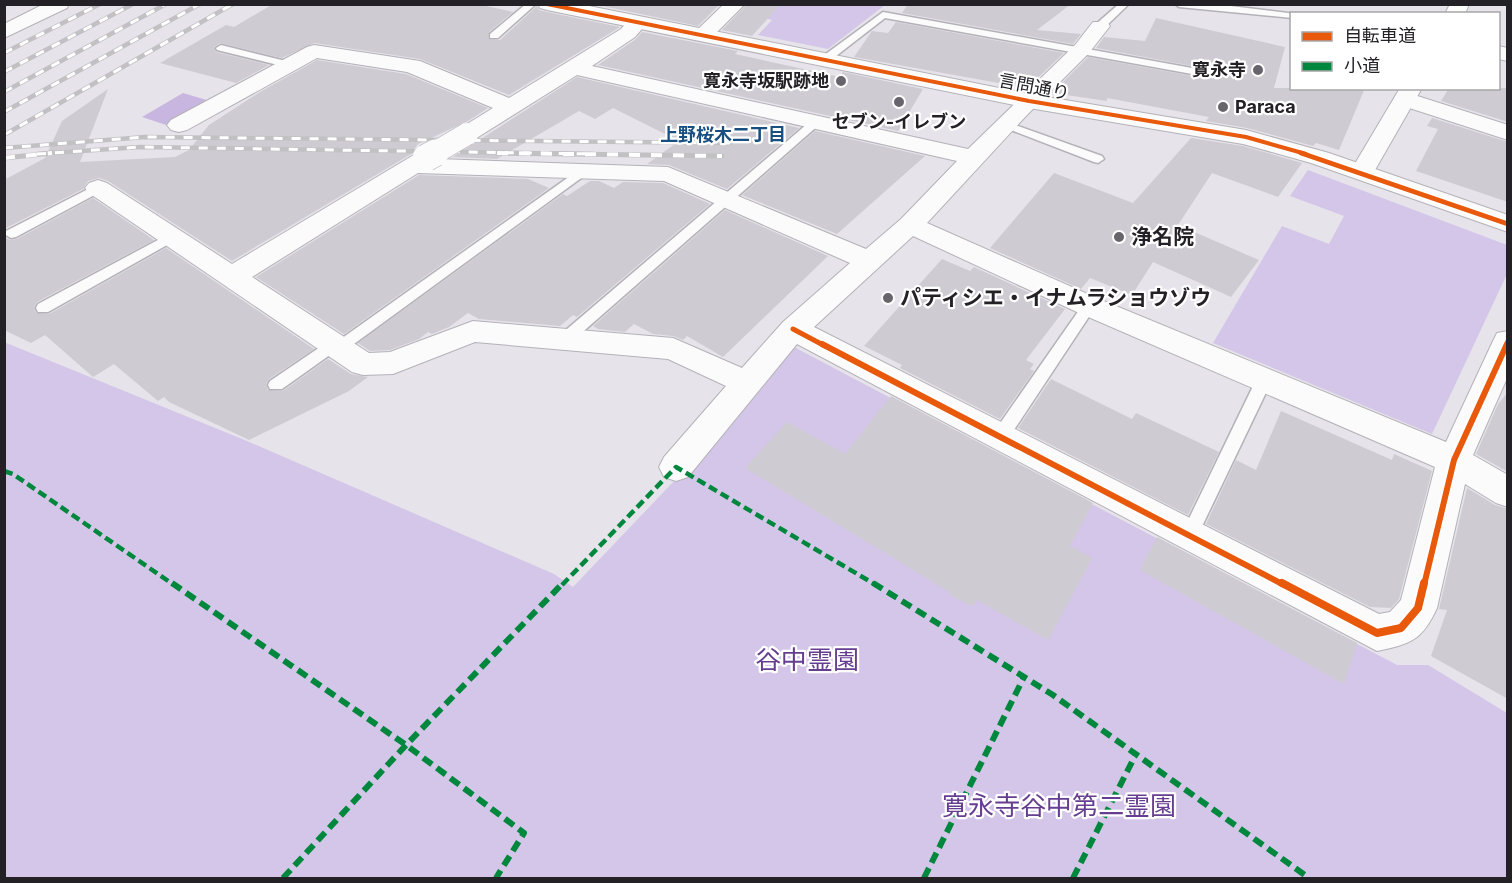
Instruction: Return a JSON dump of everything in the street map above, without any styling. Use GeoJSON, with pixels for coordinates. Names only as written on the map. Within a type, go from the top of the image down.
{"type":"FeatureCollection","features":[{"type":"Feature","properties":{"kind":"street"},"geometry":{"type":"LineString","coordinates":[[4,32],[60,4]]}},
{"type":"Feature","properties":{"kind":"street","name":"言問通り"},"geometry":{"type":"LineString","coordinates":[[547,4],[1029,101],[1245,137],[1362,172],[1508,224]]}},
{"type":"Feature","properties":{"kind":"street"},"geometry":{"type":"LineString","coordinates":[[702,36],[736,4]]}},
{"type":"Feature","properties":{"kind":"street"},"geometry":{"type":"LineString","coordinates":[[232,277],[574,68],[628,33],[637,23]]}},
{"type":"Feature","properties":{"kind":"street"},"geometry":{"type":"LineString","coordinates":[[676,467],[794,329],[910,225],[1082,49],[1100,26]]}},
{"type":"Feature","properties":{"kind":"street"},"geometry":{"type":"LineString","coordinates":[[179,125],[314,51],[412,66],[510,107]]}},
{"type":"Feature","properties":{"kind":"street"},"geometry":{"type":"LineString","coordinates":[[574,68],[974,158]]}},
{"type":"Feature","properties":{"kind":"street"},"geometry":{"type":"LineString","coordinates":[[1362,172],[1408,94],[1508,133]]}},
{"type":"Feature","properties":{"kind":"street"},"geometry":{"type":"LineString","coordinates":[[420,162],[580,173],[668,174],[870,261]]}},
{"type":"Feature","properties":{"kind":"street"},"geometry":{"type":"LineString","coordinates":[[98,188],[363,363],[393,363],[473,331],[673,349],[747,383]]}},
{"type":"Feature","properties":{"kind":"street"},"geometry":{"type":"LineString","coordinates":[[910,225],[1089,306],[1454,460],[1508,493]]}},
{"type":"Feature","properties":{"kind":"street"},"geometry":{"type":"LineString","coordinates":[[794,329],[1377,633],[1401,628],[1418,608],[1454,460],[1504,357]]}},
{"type":"Feature","properties":{"kind":"lane"},"geometry":{"type":"LineString","coordinates":[[494,36],[532,4]]}},
{"type":"Feature","properties":{"kind":"lane"},"geometry":{"type":"LineString","coordinates":[[1100,26],[1125,4]]}},
{"type":"Feature","properties":{"kind":"lane"},"geometry":{"type":"LineString","coordinates":[[1179,4],[1290,15]]}},
{"type":"Feature","properties":{"kind":"lane"},"geometry":{"type":"LineString","coordinates":[[823,60],[883,15],[1082,49],[1203,73]]}},
{"type":"Feature","properties":{"kind":"lane"},"geometry":{"type":"LineString","coordinates":[[221,48],[290,65]]}},
{"type":"Feature","properties":{"kind":"lane"},"geometry":{"type":"LineString","coordinates":[[565,339],[817,121]]}},
{"type":"Feature","properties":{"kind":"lane"},"geometry":{"type":"LineString","coordinates":[[1007,124],[1098,159]]}},
{"type":"Feature","properties":{"kind":"lane"},"geometry":{"type":"LineString","coordinates":[[276,385],[336,346],[580,173]]}},
{"type":"Feature","properties":{"kind":"lane"},"geometry":{"type":"LineString","coordinates":[[11,234],[98,188]]}},
{"type":"Feature","properties":{"kind":"lane"},"geometry":{"type":"LineString","coordinates":[[43,308],[171,237]]}},
{"type":"Feature","properties":{"kind":"lane"},"geometry":{"type":"LineString","coordinates":[[1000,437],[1089,306]]}},
{"type":"Feature","properties":{"kind":"lane"},"geometry":{"type":"LineString","coordinates":[[1188,536],[1263,380]]}},
{"type":"Feature","properties":{"kind":"green space"},"geometry":{"type":"Polygon","coordinates":[[[783,4],[885,5],[828,49],[758,35],[772,20],[742,13],[783,4]]]}},
{"type":"Feature","properties":{"kind":"green space"},"geometry":{"type":"Polygon","coordinates":[[[1308,170],[1507,245],[1507,274],[1432,434],[1213,343],[1282,226],[1329,244],[1344,216],[1290,196],[1308,170]]]}},
{"type":"Feature","properties":{"kind":"green space","name":"谷中霊園"},"geometry":{"type":"Polygon","coordinates":[[[4,342],[247,441],[554,574],[573,587],[677,478],[794,347],[1397,665],[1428,665],[1507,713],[1507,878],[5,878],[4,342]]]}},
{"type":"Feature","properties":{"kind":"shaded area"},"geometry":{"type":"Polygon","coordinates":[[[183,93],[210,101],[169,126],[142,117],[183,93]]]}},
{"type":"Feature","properties":{"kind":"building"},"geometry":{"type":"Polygon","coordinates":[[[273,4],[477,4],[513,12],[489,32],[490,40],[500,40],[537,6],[539,10],[620,27],[509,95],[420,59],[314,43],[282,58],[220,43],[214,47],[216,52],[269,65],[236,83],[160,63],[226,25],[234,27],[273,4]]]}},
{"type":"Feature","properties":{"kind":"building"},"geometry":{"type":"Polygon","coordinates":[[[593,4],[720,4],[698,26],[593,4]]]}},
{"type":"Feature","properties":{"kind":"building"},"geometry":{"type":"Polygon","coordinates":[[[747,4],[781,4],[752,36],[722,30],[747,4]]]}},
{"type":"Feature","properties":{"kind":"building"},"geometry":{"type":"Polygon","coordinates":[[[908,4],[1071,4],[1037,30],[1081,34],[1073,44],[902,13],[908,4]]]}},
{"type":"Feature","properties":{"kind":"building"},"geometry":{"type":"Polygon","coordinates":[[[1156,18],[1285,47],[1274,88],[1364,90],[1339,150],[1316,143],[1313,146],[1247,128],[1206,121],[1209,117],[1107,98],[1107,101],[1052,93],[1088,57],[1203,78],[1209,75],[1210,72],[1203,68],[1096,48],[1104,37],[1145,41],[1156,18]]]}},
{"type":"Feature","properties":{"kind":"building"},"geometry":{"type":"Polygon","coordinates":[[[896,22],[1064,53],[1027,88],[854,57],[872,31],[888,33],[896,22]]]}},
{"type":"Feature","properties":{"kind":"building"},"geometry":{"type":"Polygon","coordinates":[[[642,32],[738,51],[735,54],[840,77],[843,72],[923,89],[898,131],[598,65],[636,39],[642,32]]]}},
{"type":"Feature","properties":{"kind":"building"},"geometry":{"type":"Polygon","coordinates":[[[317,60],[406,74],[488,108],[468,121],[418,144],[411,154],[232,261],[108,181],[99,178],[88,181],[83,189],[4,229],[4,180],[45,158],[62,121],[108,89],[80,162],[175,157],[189,150],[209,125],[260,92],[317,60]]]}},
{"type":"Feature","properties":{"kind":"building"},"geometry":{"type":"Polygon","coordinates":[[[577,77],[799,128],[727,189],[669,165],[647,164],[679,141],[613,108],[595,119],[579,111],[497,159],[453,157],[577,77]]]}},
{"type":"Feature","properties":{"kind":"building"},"geometry":{"type":"Polygon","coordinates":[[[1508,88],[1508,122],[1441,101],[1448,90],[1508,88]]]}},
{"type":"Feature","properties":{"kind":"building"},"geometry":{"type":"Polygon","coordinates":[[[1432,118],[1508,142],[1508,202],[1416,171],[1438,129],[1427,126],[1432,118]]]}},
{"type":"Feature","properties":{"kind":"building"},"geometry":{"type":"Polygon","coordinates":[[[815,131],[925,156],[837,234],[742,195],[815,131]]]}},
{"type":"Feature","properties":{"kind":"building"},"geometry":{"type":"Polygon","coordinates":[[[1191,138],[1243,146],[1302,163],[1278,197],[1212,173],[1178,225],[1259,260],[1231,297],[1153,262],[1132,295],[1090,278],[1081,289],[990,248],[1054,173],[1133,203],[1191,138]]]}},
{"type":"Feature","properties":{"kind":"building"},"geometry":{"type":"Polygon","coordinates":[[[419,175],[528,179],[549,188],[344,334],[256,277],[419,175]]]}},
{"type":"Feature","properties":{"kind":"building"},"geometry":{"type":"Polygon","coordinates":[[[590,181],[599,181],[614,188],[623,182],[663,183],[710,204],[577,317],[573,315],[560,326],[479,319],[468,313],[449,327],[432,334],[428,332],[419,339],[390,350],[370,351],[358,343],[563,194],[567,196],[590,181]]]}},
{"type":"Feature","properties":{"kind":"building"},"geometry":{"type":"Polygon","coordinates":[[[93,198],[154,240],[37,302],[34,307],[36,313],[49,314],[166,248],[314,349],[269,379],[266,384],[268,390],[283,391],[328,359],[351,374],[368,377],[349,391],[249,440],[169,402],[164,397],[158,401],[114,364],[93,377],[45,335],[31,343],[4,330],[4,237],[10,240],[17,239],[93,198]]]}},
{"type":"Feature","properties":{"kind":"building"},"geometry":{"type":"Polygon","coordinates":[[[725,210],[828,256],[723,357],[687,336],[683,340],[673,336],[653,334],[634,324],[625,332],[598,329],[593,326],[725,210]]]}},
{"type":"Feature","properties":{"kind":"building"},"geometry":{"type":"Polygon","coordinates":[[[942,259],[970,271],[974,267],[1065,309],[1026,360],[1034,364],[1030,369],[1034,371],[1000,419],[900,368],[902,365],[864,346],[942,259]]]}},
{"type":"Feature","properties":{"kind":"building"},"geometry":{"type":"Polygon","coordinates":[[[1051,379],[1132,419],[1136,413],[1219,452],[1188,515],[1018,428],[1051,379]]]}},
{"type":"Feature","properties":{"kind":"building"},"geometry":{"type":"Polygon","coordinates":[[[1508,392],[1508,472],[1476,454],[1498,404],[1508,392]]]}},
{"type":"Feature","properties":{"kind":"building"},"geometry":{"type":"Polygon","coordinates":[[[891,396],[1093,503],[1070,546],[1092,558],[1048,640],[977,600],[972,606],[953,597],[948,591],[745,468],[787,422],[845,454],[891,396]]]}},
{"type":"Feature","properties":{"kind":"building"},"geometry":{"type":"Polygon","coordinates":[[[1281,411],[1392,460],[1394,454],[1432,471],[1399,599],[1391,608],[1370,607],[1206,524],[1236,460],[1256,470],[1281,411]]]}},
{"type":"Feature","properties":{"kind":"building"},"geometry":{"type":"Polygon","coordinates":[[[1467,488],[1495,505],[1508,509],[1508,699],[1431,656],[1447,610],[1439,609],[1467,488]]]}},
{"type":"Feature","properties":{"kind":"building"},"geometry":{"type":"Polygon","coordinates":[[[1157,537],[1357,643],[1344,684],[1140,570],[1157,537]]]}},
{"type":"Feature","properties":{"kind":"railway"},"geometry":{"type":"LineString","coordinates":[[4,53],[100,4]]}},
{"type":"Feature","properties":{"kind":"railway"},"geometry":{"type":"LineString","coordinates":[[4,72],[133,4]]}},
{"type":"Feature","properties":{"kind":"railway"},"geometry":{"type":"LineString","coordinates":[[4,92],[166,4]]}},
{"type":"Feature","properties":{"kind":"railway"},"geometry":{"type":"LineString","coordinates":[[4,112],[200,4]]}},
{"type":"Feature","properties":{"kind":"railway"},"geometry":{"type":"LineString","coordinates":[[4,135],[233,4]]}},
{"type":"Feature","properties":{"kind":"railway"},"geometry":{"type":"LineString","coordinates":[[4,148],[145,137],[730,143]]}},
{"type":"Feature","properties":{"kind":"railway"},"geometry":{"type":"LineString","coordinates":[[37,154],[140,147],[594,154]]}},
{"type":"Feature","properties":{"kind":"railway"},"geometry":{"type":"LineString","coordinates":[[4,158],[52,153]]}},
{"type":"Feature","properties":{"kind":"railway"},"geometry":{"type":"LineString","coordinates":[[497,153],[722,156]]}},
{"type":"Feature","properties":{"kind":"marked path"},"geometry":{"type":"LineString","coordinates":[[283,878],[406,745],[676,467],[881,588],[1053,695],[1309,878]]}},
{"type":"Feature","properties":{"kind":"marked path"},"geometry":{"type":"LineString","coordinates":[[4,471],[13,474],[406,745],[524,833],[496,878]]}},
{"type":"Feature","properties":{"kind":"marked path"},"geometry":{"type":"LineString","coordinates":[[924,878],[1024,677]]}},
{"type":"Feature","properties":{"kind":"marked path"},"geometry":{"type":"LineString","coordinates":[[1073,878],[1135,756]]}},
{"type":"Feature","properties":{"kind":"cycle path"},"geometry":{"type":"LineString","coordinates":[[547,4],[1029,101],[1246,137],[1320,158],[1508,224]]}},
{"type":"Feature","properties":{"kind":"cycle path"},"geometry":{"type":"LineString","coordinates":[[793,329],[1377,633],[1401,628],[1418,608],[1454,460],[1508,341]]}},
{"type":"Feature","properties":{"kind":"place","name":"寛永寺"},"geometry":{"type":"Point","coordinates":[1258,70]}},
{"type":"Feature","properties":{"kind":"place","name":"寛永寺坂駅跡地"},"geometry":{"type":"Point","coordinates":[841,81]}},
{"type":"Feature","properties":{"kind":"place","name":"セブン-イレブン"},"geometry":{"type":"Point","coordinates":[899,102]}},
{"type":"Feature","properties":{"kind":"place","name":"Paraca"},"geometry":{"type":"Point","coordinates":[1223,107]}},
{"type":"Feature","properties":{"kind":"place","name":"浄名院"},"geometry":{"type":"Point","coordinates":[1119,237]}},
{"type":"Feature","properties":{"kind":"place","name":"パティシエ・イナムラショウゾウ"},"geometry":{"type":"Point","coordinates":[888,298]}},
{"type":"Feature","properties":{"kind":"district","name":"上野桜木二丁目"},"geometry":{"type":"Point","coordinates":[723,135]}},
{"type":"Feature","properties":{"kind":"park label","name":"寛永寺谷中第二霊園"},"geometry":{"type":"Point","coordinates":[1059,806]}}]}
